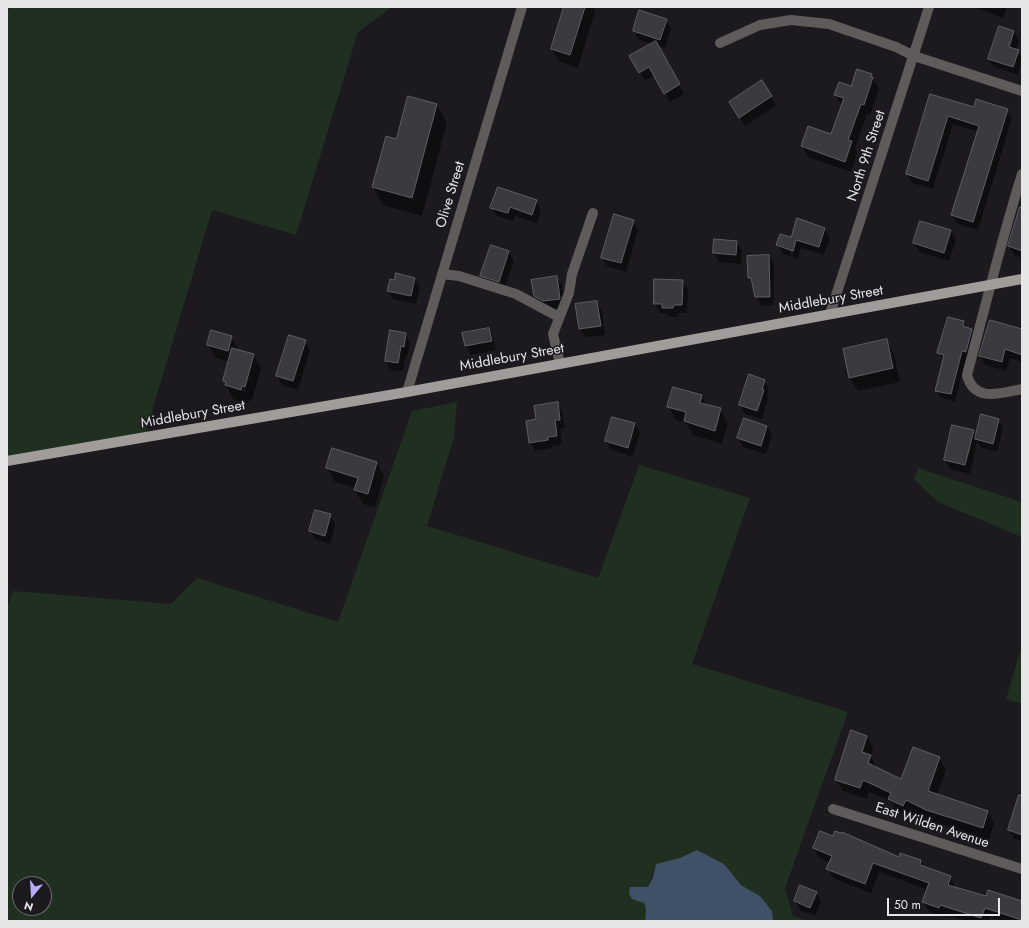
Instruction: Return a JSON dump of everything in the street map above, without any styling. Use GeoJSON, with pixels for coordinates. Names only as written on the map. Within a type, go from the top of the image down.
{"type":"FeatureCollection","features":[{"type":"Feature","properties":{"kind":"main road","name":"Middlebury Street"},"geometry":{"type":"LineString","coordinates":[[7,461],[407,392],[1022,279]]}},
{"type":"Feature","properties":{"kind":"street","name":"Olive Street"},"geometry":{"type":"LineString","coordinates":[[407,392],[522,7]]}},
{"type":"Feature","properties":{"kind":"street","name":"North 9th Street"},"geometry":{"type":"LineString","coordinates":[[830,314],[929,7]]}},
{"type":"Feature","properties":{"kind":"street"},"geometry":{"type":"LineString","coordinates":[[720,43],[760,25],[791,20],[829,24],[896,47],[914,56],[1022,91]]}},
{"type":"Feature","properties":{"kind":"street"},"geometry":{"type":"LineString","coordinates":[[1022,174],[1003,236],[992,285],[967,375],[970,386],[977,392],[996,394],[1022,389]]}},
{"type":"Feature","properties":{"kind":"street"},"geometry":{"type":"LineString","coordinates":[[560,364],[553,334],[568,293],[572,274],[593,213]]}},
{"type":"Feature","properties":{"kind":"street"},"geometry":{"type":"LineString","coordinates":[[442,274],[459,276],[516,294],[559,317]]}},
{"type":"Feature","properties":{"kind":"street","name":"East Wilden Avenue"},"geometry":{"type":"LineString","coordinates":[[833,809],[1022,869]]}},
{"type":"Feature","properties":{"kind":"green space"},"geometry":{"type":"Polygon","coordinates":[[[13,7],[392,7],[358,32],[296,235],[212,210],[144,438],[7,461],[7,10],[13,7]]]}},
{"type":"Feature","properties":{"kind":"green space"},"geometry":{"type":"Polygon","coordinates":[[[457,402],[454,437],[427,526],[598,578],[639,465],[750,498],[692,664],[848,712],[785,888],[793,916],[809,921],[773,921],[772,911],[760,896],[741,885],[723,864],[697,850],[680,858],[656,864],[644,903],[646,909],[645,921],[7,921],[7,609],[13,591],[171,604],[197,578],[338,622],[412,411],[457,402]]]}},
{"type":"Feature","properties":{"kind":"green space"},"geometry":{"type":"Polygon","coordinates":[[[918,468],[1022,502],[1022,537],[938,502],[914,479],[918,468]]]}},
{"type":"Feature","properties":{"kind":"green space"},"geometry":{"type":"Polygon","coordinates":[[[1022,645],[1022,704],[1006,699],[1022,645]]]}},
{"type":"Feature","properties":{"kind":"water"},"geometry":{"type":"Polygon","coordinates":[[[697,850],[724,864],[741,885],[760,896],[772,911],[773,921],[645,921],[646,909],[644,903],[632,899],[629,894],[630,887],[648,887],[653,877],[656,864],[680,858],[697,850]]]}},
{"type":"Feature","properties":{"kind":"building"},"geometry":{"type":"Polygon","coordinates":[[[564,7],[585,7],[570,55],[551,49],[564,7]]]}},
{"type":"Feature","properties":{"kind":"building"},"geometry":{"type":"Polygon","coordinates":[[[639,10],[667,19],[660,40],[633,31],[639,10]]]}},
{"type":"Feature","properties":{"kind":"building"},"geometry":{"type":"Polygon","coordinates":[[[999,26],[1014,31],[1009,47],[1019,50],[1013,67],[988,59],[999,26]]]}},
{"type":"Feature","properties":{"kind":"building"},"geometry":{"type":"Polygon","coordinates":[[[656,41],[680,84],[664,94],[649,67],[639,73],[629,56],[656,41]]]}},
{"type":"Feature","properties":{"kind":"building"},"geometry":{"type":"Polygon","coordinates":[[[857,69],[872,74],[871,77],[873,77],[864,105],[861,104],[848,140],[852,141],[845,162],[801,146],[808,126],[831,134],[844,98],[834,95],[839,82],[851,86],[857,69]]]}},
{"type":"Feature","properties":{"kind":"building"},"geometry":{"type":"Polygon","coordinates":[[[762,80],[772,96],[739,118],[729,102],[762,80]]]}},
{"type":"Feature","properties":{"kind":"building"},"geometry":{"type":"Polygon","coordinates":[[[930,94],[974,107],[976,99],[1008,109],[973,222],[951,215],[979,126],[948,116],[928,181],[906,174],[930,94]]]}},
{"type":"Feature","properties":{"kind":"building"},"geometry":{"type":"Polygon","coordinates":[[[408,96],[437,104],[412,198],[372,187],[386,136],[396,139],[408,96]]]}},
{"type":"Feature","properties":{"kind":"building"},"geometry":{"type":"Polygon","coordinates":[[[498,187],[537,200],[532,215],[510,207],[508,213],[490,208],[498,187]]]}},
{"type":"Feature","properties":{"kind":"building"},"geometry":{"type":"Polygon","coordinates":[[[1020,207],[1022,208],[1022,251],[1008,246],[1020,207]]]}},
{"type":"Feature","properties":{"kind":"building"},"geometry":{"type":"Polygon","coordinates":[[[614,214],[634,220],[621,263],[601,258],[614,214]]]}},
{"type":"Feature","properties":{"kind":"building"},"geometry":{"type":"Polygon","coordinates":[[[797,218],[825,228],[819,247],[796,240],[793,251],[776,245],[780,234],[791,237],[797,218]]]}},
{"type":"Feature","properties":{"kind":"building"},"geometry":{"type":"Polygon","coordinates":[[[920,221],[951,230],[944,253],[913,243],[920,221]]]}},
{"type":"Feature","properties":{"kind":"building"},"geometry":{"type":"Polygon","coordinates":[[[714,239],[737,241],[736,255],[713,253],[714,239]]]}},
{"type":"Feature","properties":{"kind":"building"},"geometry":{"type":"Polygon","coordinates":[[[491,245],[509,251],[499,282],[480,276],[491,245]]]}},
{"type":"Feature","properties":{"kind":"building"},"geometry":{"type":"Polygon","coordinates":[[[769,255],[770,297],[755,297],[751,278],[748,278],[747,256],[769,255]]]}},
{"type":"Feature","properties":{"kind":"building"},"geometry":{"type":"Polygon","coordinates":[[[396,273],[415,278],[411,296],[387,291],[390,279],[394,280],[396,273]]]}},
{"type":"Feature","properties":{"kind":"building"},"geometry":{"type":"Polygon","coordinates":[[[557,276],[560,299],[543,301],[534,296],[531,280],[557,276]]]}},
{"type":"Feature","properties":{"kind":"building"},"geometry":{"type":"Polygon","coordinates":[[[654,279],[683,280],[682,305],[674,305],[673,308],[662,308],[662,304],[654,304],[654,279]]]}},
{"type":"Feature","properties":{"kind":"building"},"geometry":{"type":"Polygon","coordinates":[[[597,301],[601,326],[579,329],[575,304],[597,301]]]}},
{"type":"Feature","properties":{"kind":"building"},"geometry":{"type":"Polygon","coordinates":[[[948,317],[964,321],[963,326],[972,329],[966,352],[962,351],[951,394],[935,391],[944,355],[937,353],[948,317]]]}},
{"type":"Feature","properties":{"kind":"building"},"geometry":{"type":"Polygon","coordinates":[[[990,320],[1022,329],[1022,355],[1005,349],[1002,362],[979,356],[990,320]]]}},
{"type":"Feature","properties":{"kind":"building"},"geometry":{"type":"Polygon","coordinates":[[[489,328],[492,341],[465,346],[462,333],[489,328]]]}},
{"type":"Feature","properties":{"kind":"building"},"geometry":{"type":"Polygon","coordinates":[[[211,330],[232,336],[228,351],[207,345],[211,330]]]}},
{"type":"Feature","properties":{"kind":"building"},"geometry":{"type":"Polygon","coordinates":[[[390,330],[406,333],[404,347],[401,346],[398,363],[385,361],[390,330]]]}},
{"type":"Feature","properties":{"kind":"building"},"geometry":{"type":"Polygon","coordinates":[[[289,335],[306,340],[293,381],[276,376],[289,335]]]}},
{"type":"Feature","properties":{"kind":"building"},"geometry":{"type":"Polygon","coordinates":[[[887,339],[893,368],[849,378],[843,349],[887,339]]]}},
{"type":"Feature","properties":{"kind":"building"},"geometry":{"type":"Polygon","coordinates":[[[232,348],[254,354],[245,387],[242,386],[241,390],[225,385],[226,382],[223,381],[232,348]]]}},
{"type":"Feature","properties":{"kind":"building"},"geometry":{"type":"Polygon","coordinates":[[[749,374],[765,380],[762,389],[764,390],[757,411],[739,405],[749,374]]]}},
{"type":"Feature","properties":{"kind":"building"},"geometry":{"type":"Polygon","coordinates":[[[673,387],[702,395],[700,403],[721,408],[715,431],[684,421],[686,412],[667,407],[673,387]]]}},
{"type":"Feature","properties":{"kind":"building"},"geometry":{"type":"Polygon","coordinates":[[[558,402],[560,420],[555,420],[557,436],[548,437],[548,440],[529,443],[526,421],[536,419],[534,406],[558,402]]]}},
{"type":"Feature","properties":{"kind":"building"},"geometry":{"type":"Polygon","coordinates":[[[981,414],[999,419],[993,444],[975,439],[981,414]]]}},
{"type":"Feature","properties":{"kind":"building"},"geometry":{"type":"Polygon","coordinates":[[[612,417],[635,423],[628,448],[605,441],[612,417]]]}},
{"type":"Feature","properties":{"kind":"building"},"geometry":{"type":"Polygon","coordinates":[[[744,418],[767,426],[761,446],[737,438],[744,418]]]}},
{"type":"Feature","properties":{"kind":"building"},"geometry":{"type":"Polygon","coordinates":[[[952,425],[974,430],[965,465],[944,460],[952,425]]]}},
{"type":"Feature","properties":{"kind":"building"},"geometry":{"type":"Polygon","coordinates":[[[332,448],[377,462],[368,494],[354,490],[358,478],[326,468],[332,448]]]}},
{"type":"Feature","properties":{"kind":"building"},"geometry":{"type":"Polygon","coordinates":[[[315,510],[331,514],[325,536],[309,531],[315,510]]]}},
{"type":"Feature","properties":{"kind":"building"},"geometry":{"type":"Polygon","coordinates":[[[851,730],[867,736],[862,752],[871,755],[868,763],[901,779],[913,747],[940,757],[928,791],[988,811],[983,828],[926,810],[906,800],[903,806],[888,799],[891,793],[863,780],[860,788],[835,780],[851,730]]]}},
{"type":"Feature","properties":{"kind":"building"},"geometry":{"type":"Polygon","coordinates":[[[1019,795],[1022,795],[1022,835],[1008,830],[1019,795]]]}},
{"type":"Feature","properties":{"kind":"building"},"geometry":{"type":"Polygon","coordinates":[[[820,831],[833,836],[835,831],[842,832],[899,857],[900,853],[921,860],[920,865],[951,876],[948,885],[986,896],[988,890],[1022,901],[1022,920],[985,908],[981,918],[940,905],[939,908],[922,902],[929,883],[873,863],[865,884],[826,869],[832,856],[813,848],[820,831]]]}},
{"type":"Feature","properties":{"kind":"building"},"geometry":{"type":"Polygon","coordinates":[[[800,885],[817,892],[810,908],[794,901],[800,885]]]}}]}
